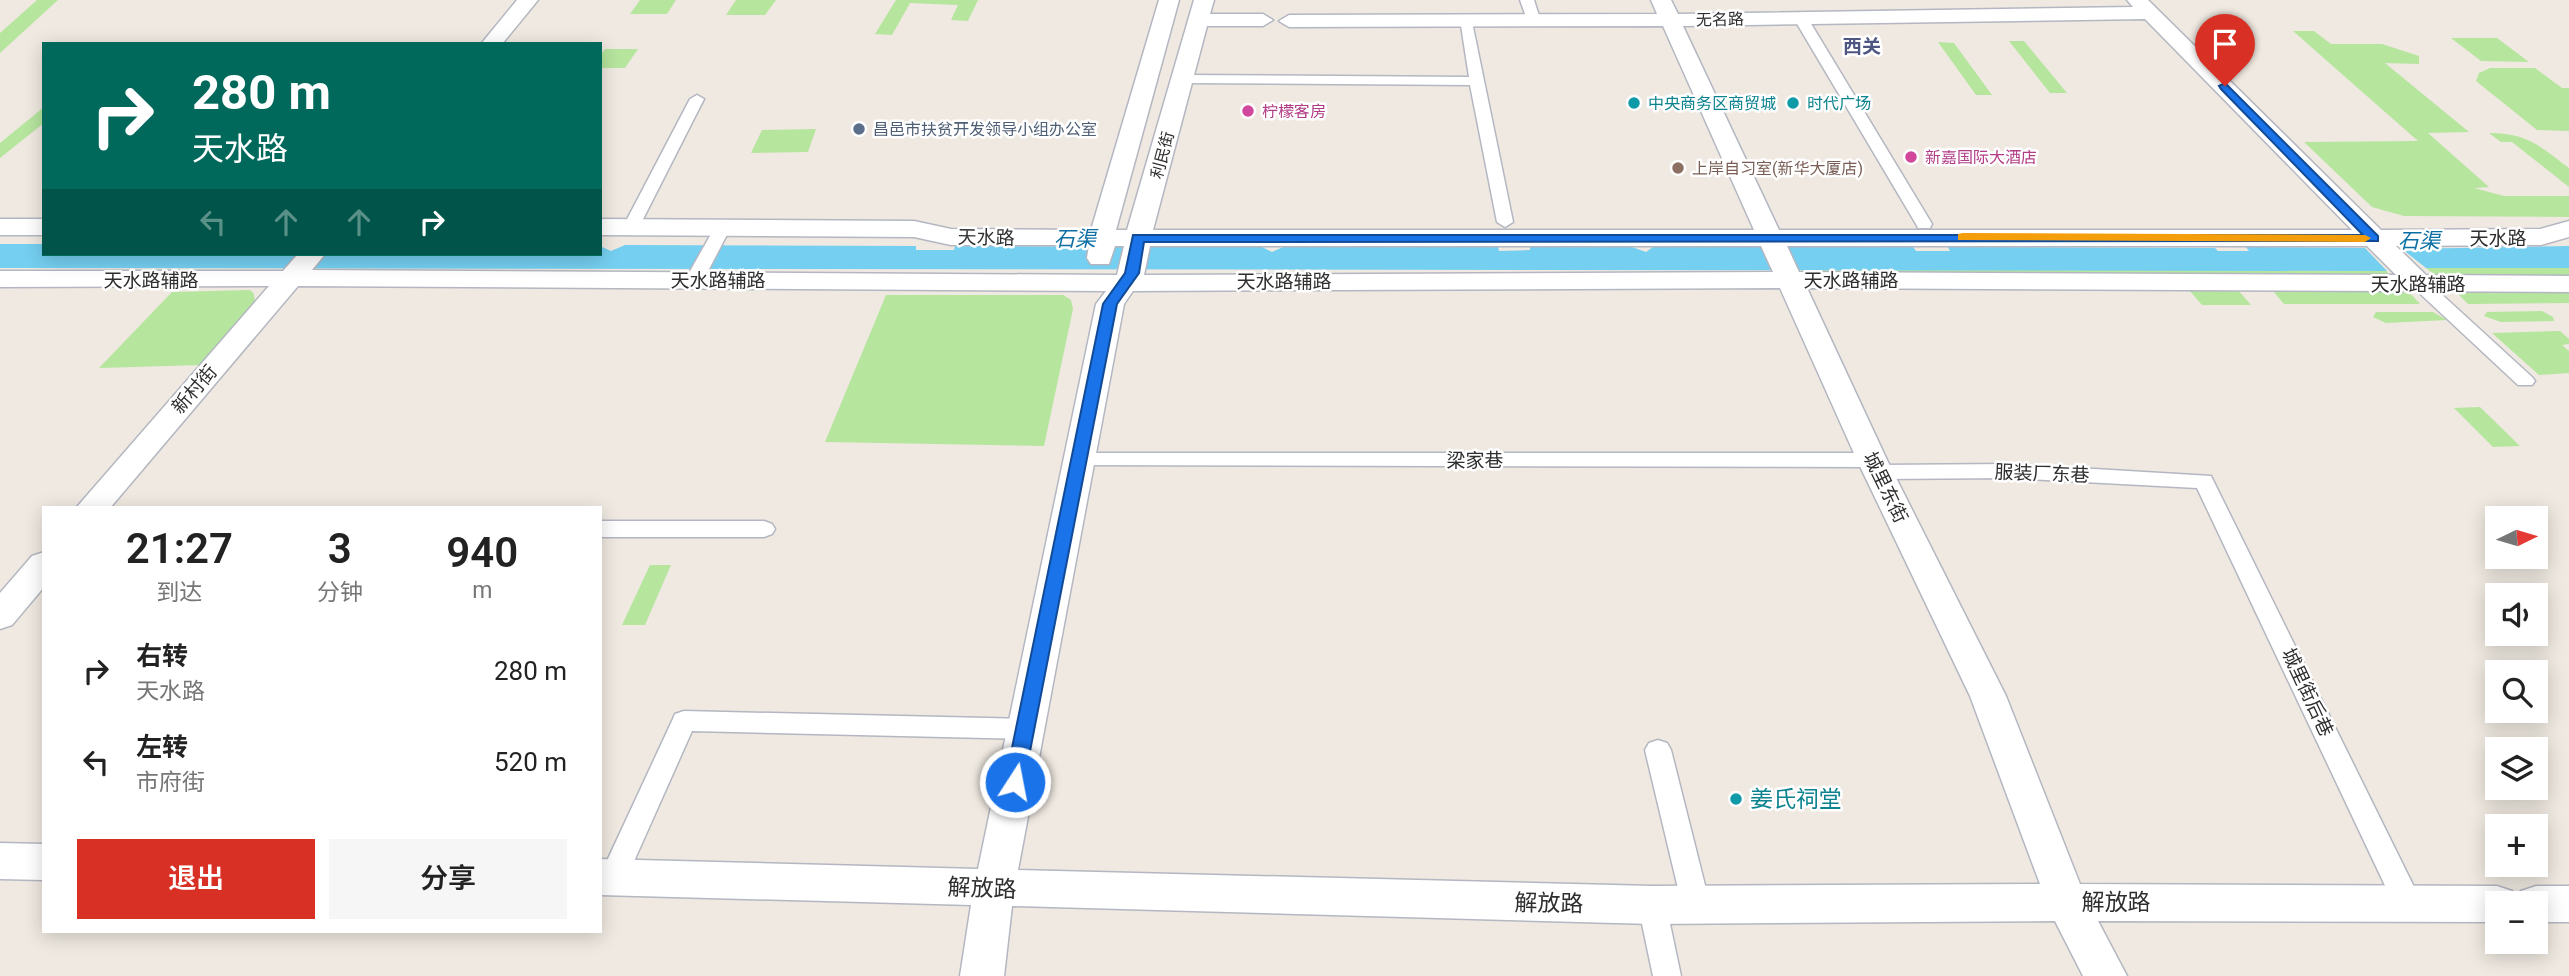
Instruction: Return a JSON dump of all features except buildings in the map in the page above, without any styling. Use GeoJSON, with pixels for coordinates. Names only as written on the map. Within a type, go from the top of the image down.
{"type":"FeatureCollection","features":[{"type":"Feature","properties":{"kind":"street"},"geometry":{"type":"LineString","coordinates":[[493,42],[528,0]]}},
{"type":"Feature","properties":{"kind":"street","name":"利民街"},"geometry":{"type":"LineString","coordinates":[[1112,283],[1104,233],[1169,0]]}},
{"type":"Feature","properties":{"kind":"street"},"geometry":{"type":"LineString","coordinates":[[1527,0],[1534,22]]}},
{"type":"Feature","properties":{"kind":"street"},"geometry":{"type":"LineString","coordinates":[[2144,6],[2371,236],[2525,381]]}},
{"type":"Feature","properties":{"kind":"street","name":"无名路"},"geometry":{"type":"LineString","coordinates":[[1289,21],[1534,22],[1665,10],[1804,11],[2144,6]]}},
{"type":"Feature","properties":{"kind":"street"},"geometry":{"type":"LineString","coordinates":[[1202,10],[1263,20]]}},
{"type":"Feature","properties":{"kind":"street","name":"利民街"},"geometry":{"type":"LineString","coordinates":[[982,976],[994,888],[1112,283],[1139,234],[1202,10]]}},
{"type":"Feature","properties":{"kind":"street","name":"城里东街"},"geometry":{"type":"LineString","coordinates":[[1665,10],[1875,466],[1988,696],[2067,902],[2105,976]]}},
{"type":"Feature","properties":{"kind":"street"},"geometry":{"type":"LineString","coordinates":[[1804,11],[1924,223]]}},
{"type":"Feature","properties":{"kind":"street"},"geometry":{"type":"LineString","coordinates":[[1465,22],[1505,222]]}},
{"type":"Feature","properties":{"kind":"street"},"geometry":{"type":"LineString","coordinates":[[1183,79],[1478,81]]}},
{"type":"Feature","properties":{"kind":"street"},"geometry":{"type":"LineString","coordinates":[[631,227],[698,99]]}},
{"type":"Feature","properties":{"kind":"street","name":"天水路"},"geometry":{"type":"LineString","coordinates":[[1139,234],[1505,222],[1776,250],[1924,223],[2371,236],[2541,237],[2569,229]]}},
{"type":"Feature","properties":{"kind":"street","name":"天水路"},"geometry":{"type":"LineString","coordinates":[[602,227],[718,235],[914,229],[951,237],[1104,233],[1776,250],[2371,236]]}},
{"type":"Feature","properties":{"kind":"street"},"geometry":{"type":"LineString","coordinates":[[0,228],[42,228]]}},
{"type":"Feature","properties":{"kind":"street"},"geometry":{"type":"LineString","coordinates":[[698,273],[718,235]]}},
{"type":"Feature","properties":{"kind":"street","name":"天水路辅路"},"geometry":{"type":"LineString","coordinates":[[0,279],[299,268],[533,278],[1112,283],[1776,250],[2569,284]]}},
{"type":"Feature","properties":{"kind":"street","name":"新村街"},"geometry":{"type":"LineString","coordinates":[[94,506],[299,268]]}},
{"type":"Feature","properties":{"kind":"street","name":"梁家巷"},"geometry":{"type":"LineString","coordinates":[[1078,460],[1875,466]]}},
{"type":"Feature","properties":{"kind":"street","name":"服装厂东巷"},"geometry":{"type":"LineString","coordinates":[[1875,466],[2204,481]]}},
{"type":"Feature","properties":{"kind":"street","name":"城里街后巷"},"geometry":{"type":"LineString","coordinates":[[2204,481],[2249,567],[2409,904]]}},
{"type":"Feature","properties":{"kind":"street"},"geometry":{"type":"LineString","coordinates":[[602,529],[764,529]]}},
{"type":"Feature","properties":{"kind":"street"},"geometry":{"type":"LineString","coordinates":[[0,616],[42,566]]}},
{"type":"Feature","properties":{"kind":"street"},"geometry":{"type":"LineString","coordinates":[[606,878],[684,722],[1025,729]]}},
{"type":"Feature","properties":{"kind":"street"},"geometry":{"type":"LineString","coordinates":[[1658,750],[1696,905]]}},
{"type":"Feature","properties":{"kind":"street"},"geometry":{"type":"LineString","coordinates":[[0,861],[42,862]]}},
{"type":"Feature","properties":{"kind":"street","name":"解放路"},"geometry":{"type":"LineString","coordinates":[[606,878],[1652,905],[2067,902],[2485,904]]}},
{"type":"Feature","properties":{"kind":"street"},"geometry":{"type":"LineString","coordinates":[[2548,904],[2569,904]]}},
{"type":"Feature","properties":{"kind":"street"},"geometry":{"type":"LineString","coordinates":[[1652,905],[1667,976]]}},
{"type":"Feature","properties":{"kind":"green space"},"geometry":{"type":"Polygon","coordinates":[[[37,0],[58,0],[0,53],[0,33],[37,0]]]}},
{"type":"Feature","properties":{"kind":"green space"},"geometry":{"type":"Polygon","coordinates":[[[640,0],[676,0],[667,14],[630,14],[640,0]]]}},
{"type":"Feature","properties":{"kind":"green space"},"geometry":{"type":"Polygon","coordinates":[[[736,0],[776,0],[765,15],[726,15],[736,0]]]}},
{"type":"Feature","properties":{"kind":"green space"},"geometry":{"type":"Polygon","coordinates":[[[896,0],[978,0],[968,21],[951,20],[958,5],[910,3],[892,35],[875,34],[896,0]]]}},
{"type":"Feature","properties":{"kind":"green space"},"geometry":{"type":"Polygon","coordinates":[[[2293,31],[2314,31],[2331,44],[2382,44],[2419,56],[2419,64],[2385,63],[2469,132],[2428,133],[2489,187],[2474,188],[2504,196],[2569,196],[2569,217],[2404,216],[2372,207],[2304,142],[2418,141],[2293,31]]]}},
{"type":"Feature","properties":{"kind":"green space"},"geometry":{"type":"Polygon","coordinates":[[[2451,38],[2497,38],[2529,62],[2481,61],[2451,38]]]}},
{"type":"Feature","properties":{"kind":"green space"},"geometry":{"type":"Polygon","coordinates":[[[2009,41],[2024,41],[2067,93],[2050,93],[2009,41]]]}},
{"type":"Feature","properties":{"kind":"green space"},"geometry":{"type":"Polygon","coordinates":[[[1938,42],[1954,43],[1992,95],[1976,95],[1938,42]]]}},
{"type":"Feature","properties":{"kind":"green space"},"geometry":{"type":"Polygon","coordinates":[[[605,49],[638,49],[625,68],[602,68],[602,53],[605,49]]]}},
{"type":"Feature","properties":{"kind":"green space"},"geometry":{"type":"Polygon","coordinates":[[[2490,68],[2535,68],[2562,88],[2569,88],[2569,131],[2537,130],[2476,81],[2479,73],[2490,68]]]}},
{"type":"Feature","properties":{"kind":"green space"},"geometry":{"type":"Polygon","coordinates":[[[42,109],[42,125],[0,158],[0,143],[42,109]]]}},
{"type":"Feature","properties":{"kind":"green space"},"geometry":{"type":"Polygon","coordinates":[[[816,129],[808,152],[751,153],[762,130],[816,129]]]}},
{"type":"Feature","properties":{"kind":"green space"},"geometry":{"type":"Polygon","coordinates":[[[2489,133],[2513,135],[2541,147],[2569,168],[2569,187],[2512,142],[2501,142],[2489,133]]]}},
{"type":"Feature","properties":{"kind":"green space"},"geometry":{"type":"Polygon","coordinates":[[[1800,268],[2387,271],[2388,274],[1805,274],[1800,268]]]}},
{"type":"Feature","properties":{"kind":"green space"},"geometry":{"type":"Polygon","coordinates":[[[2426,268],[2569,268],[2569,276],[2436,276],[2426,268]]]}},
{"type":"Feature","properties":{"kind":"green space"},"geometry":{"type":"Polygon","coordinates":[[[2453,289],[2569,289],[2569,303],[2468,304],[2453,289]]]}},
{"type":"Feature","properties":{"kind":"green space"},"geometry":{"type":"Polygon","coordinates":[[[250,290],[254,294],[255,304],[202,365],[99,368],[172,292],[250,290]]]}},
{"type":"Feature","properties":{"kind":"green space"},"geometry":{"type":"Polygon","coordinates":[[[2189,290],[2238,290],[2251,305],[2202,305],[2189,290]]]}},
{"type":"Feature","properties":{"kind":"green space"},"geometry":{"type":"Polygon","coordinates":[[[2407,290],[2420,304],[2284,304],[2273,291],[2407,290]]]}},
{"type":"Feature","properties":{"kind":"green space"},"geometry":{"type":"Polygon","coordinates":[[[886,295],[1063,295],[1071,300],[1073,309],[1044,446],[825,442],[886,295]]]}},
{"type":"Feature","properties":{"kind":"green space"},"geometry":{"type":"Polygon","coordinates":[[[2542,311],[2553,317],[2554,321],[2501,322],[2484,316],[2487,312],[2542,311]]]}},
{"type":"Feature","properties":{"kind":"green space"},"geometry":{"type":"Polygon","coordinates":[[[2376,312],[2433,312],[2447,320],[2386,323],[2373,317],[2376,312]]]}},
{"type":"Feature","properties":{"kind":"green space"},"geometry":{"type":"Polygon","coordinates":[[[2560,331],[2569,339],[2569,344],[2562,345],[2569,351],[2569,373],[2539,375],[2492,333],[2560,331]]]}},
{"type":"Feature","properties":{"kind":"green space"},"geometry":{"type":"Polygon","coordinates":[[[2480,407],[2520,446],[2493,447],[2454,408],[2480,407]]]}},
{"type":"Feature","properties":{"kind":"green space"},"geometry":{"type":"Polygon","coordinates":[[[650,565],[671,565],[645,625],[622,625],[650,565]]]}},
{"type":"Feature","properties":{"kind":"water"},"geometry":{"type":"Polygon","coordinates":[[[0,244],[42,244],[42,256],[602,256],[602,247],[611,251],[625,245],[916,246],[916,250],[954,250],[955,246],[1262,247],[1272,252],[1283,247],[1498,246],[1499,251],[1530,250],[1530,247],[1632,247],[1646,252],[1653,247],[1913,247],[1916,251],[1950,251],[1948,247],[2215,248],[2218,251],[2249,251],[2246,247],[2365,248],[2387,271],[0,268],[0,244]]]}},
{"type":"Feature","properties":{"kind":"water"},"geometry":{"type":"Polygon","coordinates":[[[2569,246],[2569,268],[2426,268],[2402,249],[2569,246]]]}},
{"type":"Feature","properties":{"kind":"waterway","name":"石渠"},"geometry":{"type":"LineString","coordinates":[[1363,257],[1398,257]]}},
{"type":"Feature","properties":{"kind":"slow traffic"},"geometry":{"type":"LineString","coordinates":[[1963,237],[2365,238]]}},
{"type":"Feature","properties":{"kind":"place","name":"中央商务区商贸城"},"geometry":{"type":"Point","coordinates":[1634,103]}},
{"type":"Feature","properties":{"kind":"place","name":"时代广场"},"geometry":{"type":"Point","coordinates":[1793,103]}},
{"type":"Feature","properties":{"kind":"place","name":"柠檬客房"},"geometry":{"type":"Point","coordinates":[1248,111]}},
{"type":"Feature","properties":{"kind":"place","name":"昌邑市扶贫开发领导小组办公室"},"geometry":{"type":"Point","coordinates":[859,129]}},
{"type":"Feature","properties":{"kind":"place","name":"新嘉国际大酒店"},"geometry":{"type":"Point","coordinates":[1911,157]}},
{"type":"Feature","properties":{"kind":"place","name":"上岸自习室(新华大厦店)"},"geometry":{"type":"Point","coordinates":[1678,168]}},
{"type":"Feature","properties":{"kind":"place","name":"姜氏祠堂"},"geometry":{"type":"Point","coordinates":[1736,799]}},
{"type":"Feature","properties":{"kind":"district","name":"西关"},"geometry":{"type":"Point","coordinates":[1862,46]}},
{"type":"Feature","properties":{"kind":"route"},"geometry":{"type":"LineString","coordinates":[[1015,782],[1110,304],[1132,273],[1138,238],[1768,236],[2374,239],[2225,86]]}}]}
